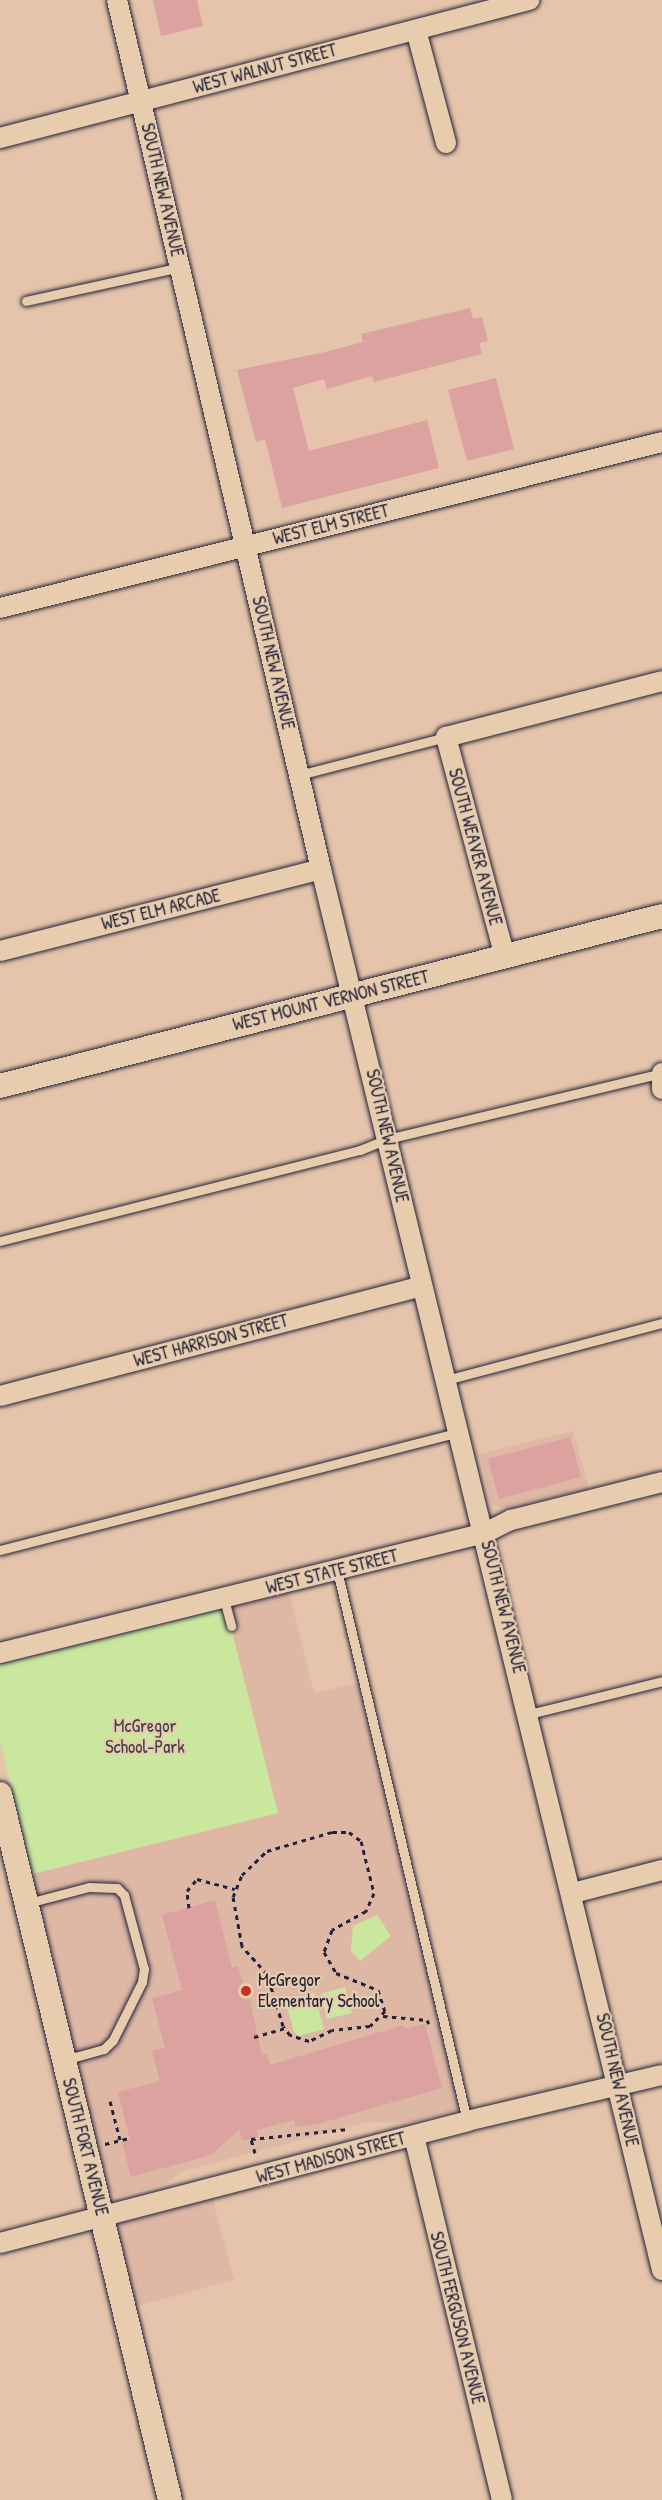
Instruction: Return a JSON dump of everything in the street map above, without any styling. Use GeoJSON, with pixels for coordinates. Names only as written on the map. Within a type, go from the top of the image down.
{"type":"FeatureCollection","features":[{"type":"Feature","properties":{"kind":"street","name":"SOUTH NEW AVENUE"},"geometry":{"type":"LineString","coordinates":[[117,0],[321,869],[354,995],[422,1286],[573,1893],[662,2270]]}},
{"type":"Feature","properties":{"kind":"street","name":"WEST WALNUT STREET"},"geometry":{"type":"LineString","coordinates":[[0,138],[529,0]]}},
{"type":"Feature","properties":{"kind":"street"},"geometry":{"type":"LineString","coordinates":[[416,30],[446,143]]}},
{"type":"Feature","properties":{"kind":"street","name":"WEST ELM STREET"},"geometry":{"type":"LineString","coordinates":[[0,608],[662,442]]}},
{"type":"Feature","properties":{"kind":"street"},"geometry":{"type":"LineString","coordinates":[[446,737],[662,681]]}},
{"type":"Feature","properties":{"kind":"street","name":"SOUTH WEAVER AVENUE"},"geometry":{"type":"LineString","coordinates":[[446,737],[505,957]]}},
{"type":"Feature","properties":{"kind":"street","name":"WEST ELM ARCADE"},"geometry":{"type":"LineString","coordinates":[[0,951],[321,869]]}},
{"type":"Feature","properties":{"kind":"street","name":"WEST MOUNT VERNON STREET"},"geometry":{"type":"LineString","coordinates":[[0,1086],[662,916]]}},
{"type":"Feature","properties":{"kind":"street","name":"WEST HARRISON STREET"},"geometry":{"type":"LineString","coordinates":[[0,1396],[422,1286]]}},
{"type":"Feature","properties":{"kind":"street","name":"WEST STATE STREET"},"geometry":{"type":"LineString","coordinates":[[0,1653],[485,1533],[511,1520],[662,1482]]}},
{"type":"Feature","properties":{"kind":"street","name":"SOUTH FORT AVENUE"},"geometry":{"type":"LineString","coordinates":[[0,1794],[170,2500]]}},
{"type":"Feature","properties":{"kind":"street"},"geometry":{"type":"LineString","coordinates":[[573,1893],[662,1870]]}},
{"type":"Feature","properties":{"kind":"street","name":"WEST MADISON STREET"},"geometry":{"type":"LineString","coordinates":[[0,2244],[467,2121],[662,2075]]}},
{"type":"Feature","properties":{"kind":"street","name":"SOUTH FERGUSON AVENUE"},"geometry":{"type":"LineString","coordinates":[[414,2136],[501,2500]]}},
{"type":"Feature","properties":{"kind":"lane"},"geometry":{"type":"LineString","coordinates":[[26,301],[180,267]]}},
{"type":"Feature","properties":{"kind":"lane"},"geometry":{"type":"LineString","coordinates":[[299,775],[446,737]]}},
{"type":"Feature","properties":{"kind":"lane"},"geometry":{"type":"LineString","coordinates":[[0,1241],[360,1150],[387,1139],[661,1079]]}},
{"type":"Feature","properties":{"kind":"lane"},"geometry":{"type":"LineString","coordinates":[[446,1380],[662,1323]]}},
{"type":"Feature","properties":{"kind":"lane"},"geometry":{"type":"LineString","coordinates":[[0,1550],[459,1432]]}},
{"type":"Feature","properties":{"kind":"lane"},"geometry":{"type":"LineString","coordinates":[[337,1570],[467,2121]]}},
{"type":"Feature","properties":{"kind":"lane"},"geometry":{"type":"LineString","coordinates":[[224,1599],[231,1626]]}},
{"type":"Feature","properties":{"kind":"lane"},"geometry":{"type":"LineString","coordinates":[[529,1714],[662,1681]]}},
{"type":"Feature","properties":{"kind":"lane"},"geometry":{"type":"LineString","coordinates":[[26,1903],[89,1887],[117,1887],[124,1895],[144,1969],[142,1982],[113,2040],[104,2049],[64,2060]]}},
{"type":"Feature","properties":{"kind":"path"},"geometry":{"type":"LineString","coordinates":[[340,1830],[357,1836],[372,1875],[373,1901],[366,1911],[336,1925],[324,1952],[336,1973],[378,1990],[385,2005],[383,2016],[370,2026],[332,2030],[309,2041],[285,2028],[267,1974],[242,1946],[233,1917],[235,1888],[249,1865],[267,1851],[340,1830]]}},
{"type":"Feature","properties":{"kind":"path"},"geometry":{"type":"LineString","coordinates":[[189,1908],[187,1891],[197,1879],[235,1888]]}},
{"type":"Feature","properties":{"kind":"path"},"geometry":{"type":"LineString","coordinates":[[383,2016],[427,2020],[431,2032]]}},
{"type":"Feature","properties":{"kind":"path"},"geometry":{"type":"LineString","coordinates":[[254,2037],[285,2028]]}},
{"type":"Feature","properties":{"kind":"path"},"geometry":{"type":"LineString","coordinates":[[110,2101],[120,2140]]}},
{"type":"Feature","properties":{"kind":"path"},"geometry":{"type":"LineString","coordinates":[[255,2153],[251,2139],[348,2129]]}},
{"type":"Feature","properties":{"kind":"path"},"geometry":{"type":"LineString","coordinates":[[102,2145],[129,2138]]}},
{"type":"Feature","properties":{"kind":"shaded area"},"geometry":{"type":"Polygon","coordinates":[[[573,1431],[589,1489],[506,1509],[491,1504],[480,1454],[573,1431]]]}},
{"type":"Feature","properties":{"kind":"shaded area","name":"McGregor Elementary School"},"geometry":{"type":"Polygon","coordinates":[[[289,1591],[314,1693],[358,1683],[459,2109],[412,2122],[368,2122],[183,2171],[167,2183],[116,2197],[108,2189],[32,1874],[277,1813],[226,1608],[289,1591]]]}},
{"type":"Feature","properties":{"kind":"shaded area"},"geometry":{"type":"Polygon","coordinates":[[[212,2197],[234,2280],[136,2306],[117,2233],[119,2223],[212,2197]]]}},
{"type":"Feature","properties":{"kind":"green space","name":"McGregor School-Park"},"geometry":{"type":"Polygon","coordinates":[[[226,1608],[278,1813],[32,1874],[0,1741],[0,1665],[226,1608]]]}},
{"type":"Feature","properties":{"kind":"green space"},"geometry":{"type":"Polygon","coordinates":[[[377,1915],[391,1936],[360,1961],[351,1951],[353,1926],[377,1915]]]}},
{"type":"Feature","properties":{"kind":"green space"},"geometry":{"type":"Polygon","coordinates":[[[345,1987],[352,2013],[327,2019],[321,1994],[345,1987]]]}},
{"type":"Feature","properties":{"kind":"green space"},"geometry":{"type":"Polygon","coordinates":[[[314,1993],[324,2029],[299,2036],[294,2032],[285,2000],[314,1993]]]}},
{"type":"Feature","properties":{"kind":"building"},"geometry":{"type":"Polygon","coordinates":[[[153,0],[197,0],[203,26],[161,36],[153,0]]]}},
{"type":"Feature","properties":{"kind":"building"},"geometry":{"type":"Polygon","coordinates":[[[470,308],[473,319],[482,317],[488,341],[479,343],[482,354],[374,382],[372,376],[327,389],[324,379],[293,388],[309,451],[427,420],[439,468],[282,508],[265,439],[256,442],[237,370],[363,342],[361,334],[470,308]]]}},
{"type":"Feature","properties":{"kind":"building"},"geometry":{"type":"Polygon","coordinates":[[[496,378],[514,449],[467,461],[448,390],[496,378]]]}},
{"type":"Feature","properties":{"kind":"building"},"geometry":{"type":"Polygon","coordinates":[[[570,1437],[581,1477],[499,1499],[488,1459],[570,1437]]]}},
{"type":"Feature","properties":{"kind":"building"},"geometry":{"type":"Polygon","coordinates":[[[215,1900],[232,1968],[238,1966],[244,1987],[247,1986],[262,2055],[267,2054],[270,2065],[404,2025],[405,2029],[425,2024],[442,2088],[318,2124],[296,2127],[294,2120],[257,2130],[258,2137],[242,2141],[239,2130],[211,2155],[131,2177],[122,2142],[130,2140],[118,2092],[160,2081],[152,2051],[165,2048],[152,1998],[182,1990],[162,1915],[215,1900]]]}},
{"type":"Feature","properties":{"kind":"place","name":"McGregor Elementary School"},"geometry":{"type":"Point","coordinates":[246,1991]}}]}
